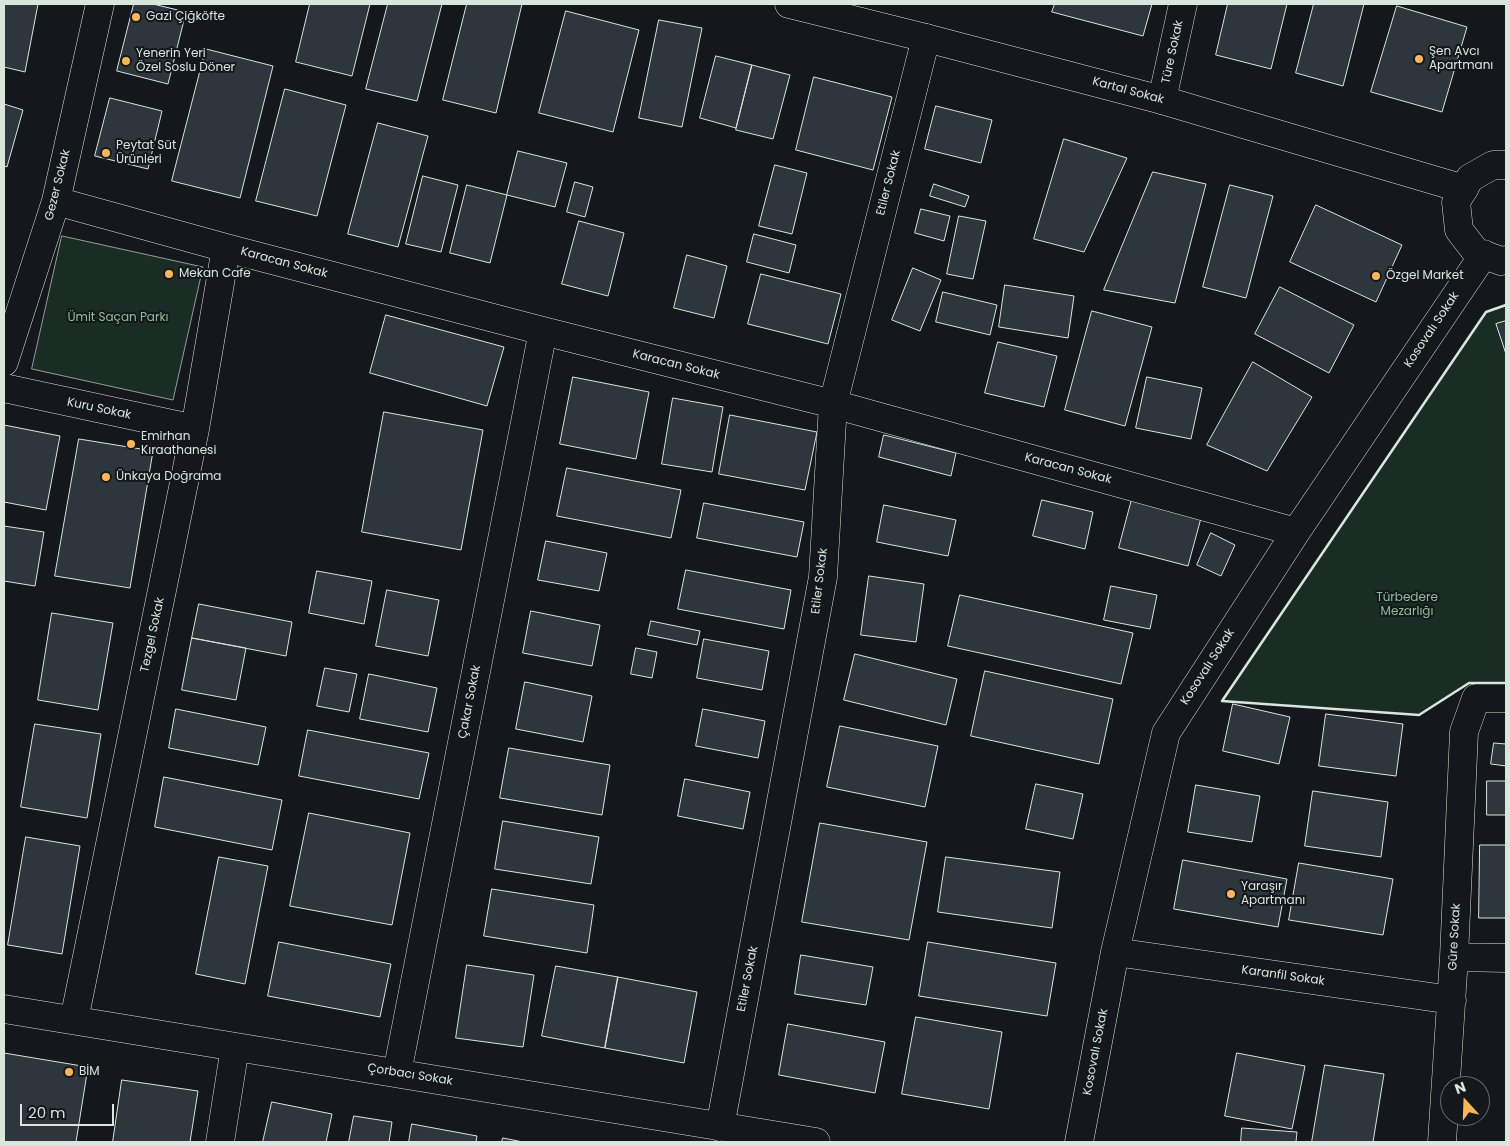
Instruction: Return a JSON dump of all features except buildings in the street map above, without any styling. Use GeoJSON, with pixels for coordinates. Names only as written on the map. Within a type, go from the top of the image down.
{"type":"FeatureCollection","features":[{"type":"Feature","properties":{"kind":"street","name":"Gezer Sokak"},"geometry":{"type":"LineString","coordinates":[[4,362],[56,201],[100,4]]}},
{"type":"Feature","properties":{"kind":"street","name":"Kartal Sokak"},"geometry":{"type":"LineString","coordinates":[[789,4],[846,11],[926,38],[1162,100],[1464,189]]}},
{"type":"Feature","properties":{"kind":"street","name":"Türe Sokak"},"geometry":{"type":"LineString","coordinates":[[1162,100],[1183,4]]}},
{"type":"Feature","properties":{"kind":"street","name":"Etiler Sokak"},"geometry":{"type":"LineString","coordinates":[[720,1126],[823,577],[833,404],[926,38]]}},
{"type":"Feature","properties":{"kind":"street"},"geometry":{"type":"LineString","coordinates":[[1495,257],[1476,252],[1459,230],[1456,202],[1470,178],[1493,165],[1506,165]]}},
{"type":"Feature","properties":{"kind":"street","name":"Karacan Sokak"},"geometry":{"type":"LineString","coordinates":[[56,201],[226,248],[543,331],[833,404],[1296,532]]}},
{"type":"Feature","properties":{"kind":"street","name":"Tezgel Sokak"},"geometry":{"type":"LineString","coordinates":[[74,1020],[195,429],[226,248]]}},
{"type":"Feature","properties":{"kind":"street","name":"Kosovalı Sokak"},"geometry":{"type":"LineString","coordinates":[[1079,1142],[1115,952],[1166,733],[1296,532],[1495,257]]}},
{"type":"Feature","properties":{"kind":"street","name":"Çakar Sokak"},"geometry":{"type":"LineString","coordinates":[[397,1073],[543,331]]}},
{"type":"Feature","properties":{"kind":"street","name":"Kuru Sokak"},"geometry":{"type":"LineString","coordinates":[[4,388],[195,429]]}},
{"type":"Feature","properties":{"kind":"street","name":"Güre Sokak"},"geometry":{"type":"LineString","coordinates":[[1442,1142],[1452,1000],[1464,732],[1476,698],[1506,698]]}},
{"type":"Feature","properties":{"kind":"street","name":"Karanfil Sokak"},"geometry":{"type":"LineString","coordinates":[[1115,952],[1452,1000]]}},
{"type":"Feature","properties":{"kind":"street"},"geometry":{"type":"LineString","coordinates":[[1454,957],[1506,958]]}},
{"type":"Feature","properties":{"kind":"street","name":"Çorbacı Sokak"},"geometry":{"type":"LineString","coordinates":[[4,1009],[816,1142]]}},
{"type":"Feature","properties":{"kind":"street"},"geometry":{"type":"LineString","coordinates":[[220,1142],[235,1047]]}},
{"type":"Feature","properties":{"kind":"green space","name":"Ümit Saçan Parkı"},"geometry":{"type":"Polygon","coordinates":[[[62,236],[203,267],[173,400],[32,369],[62,236]]]}},
{"type":"Feature","properties":{"kind":"green space","name":"Türbedere Mezarlığı"},"geometry":{"type":"Polygon","coordinates":[[[1506,305],[1506,683],[1469,683],[1419,715],[1222,701],[1486,312],[1506,305]]]}},
{"type":"Feature","properties":{"kind":"wall"},"geometry":{"type":"LineString","coordinates":[[1506,305],[1486,312],[1222,701],[1419,715],[1469,683],[1506,683]]}},
{"type":"Feature","properties":{"kind":"place","name":"Gazi Çiğköfte"},"geometry":{"type":"Point","coordinates":[136,17]}},
{"type":"Feature","properties":{"kind":"place","name":"Şen Avcı Apartmanı"},"geometry":{"type":"Point","coordinates":[1419,59]}},
{"type":"Feature","properties":{"kind":"place","name":"Yenerin Yeri Özel Soslu Döner"},"geometry":{"type":"Point","coordinates":[126,61]}},
{"type":"Feature","properties":{"kind":"place","name":"Peytat Süt Ürünleri"},"geometry":{"type":"Point","coordinates":[106,153]}},
{"type":"Feature","properties":{"kind":"place","name":"Mekan Cafe"},"geometry":{"type":"Point","coordinates":[169,274]}},
{"type":"Feature","properties":{"kind":"place","name":"Özgel Market"},"geometry":{"type":"Point","coordinates":[1376,276]}},
{"type":"Feature","properties":{"kind":"place","name":"Emirhan Kıraathanesi"},"geometry":{"type":"Point","coordinates":[131,444]}},
{"type":"Feature","properties":{"kind":"place","name":"Ünkaya Doğrama"},"geometry":{"type":"Point","coordinates":[106,477]}},
{"type":"Feature","properties":{"kind":"place","name":"Yaraşır Apartmanı"},"geometry":{"type":"Point","coordinates":[1231,894]}},
{"type":"Feature","properties":{"kind":"place","name":"BİM"},"geometry":{"type":"Point","coordinates":[69,1072]}}]}
